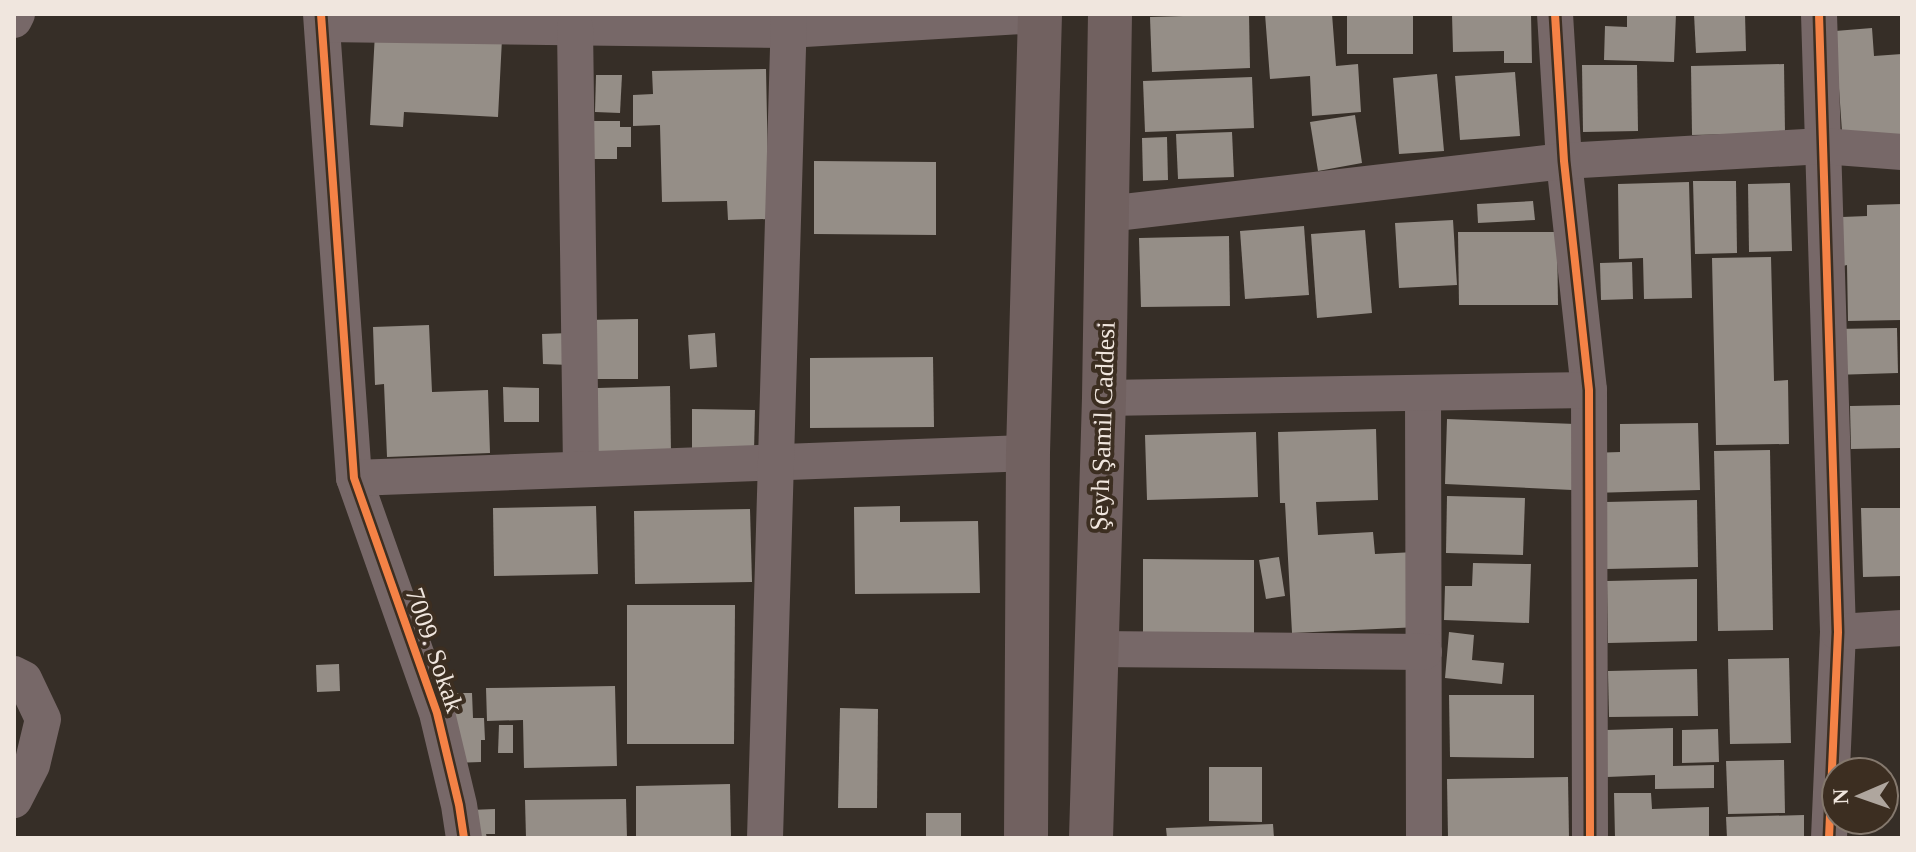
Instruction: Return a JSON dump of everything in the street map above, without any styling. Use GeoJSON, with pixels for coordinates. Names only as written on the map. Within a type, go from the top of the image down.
{"type":"FeatureCollection","features":[{"type":"Feature","properties":{"kind":"main road"},"geometry":{"type":"LineString","coordinates":[[1026,838],[1028,453],[1040,14]]}},
{"type":"Feature","properties":{"kind":"main road","name":"Şeyh Şamil Caddesi"},"geometry":{"type":"LineString","coordinates":[[1091,838],[1104,398],[1110,14]]}},
{"type":"Feature","properties":{"kind":"street"},"geometry":{"type":"LineString","coordinates":[[14,20],[17,14]]}},
{"type":"Feature","properties":{"kind":"street"},"geometry":{"type":"LineString","coordinates":[[322,19],[575,27],[1040,14]]}},
{"type":"Feature","properties":{"kind":"street"},"geometry":{"type":"LineString","coordinates":[[1555,14],[1564,161],[1589,390],[1590,838]]}},
{"type":"Feature","properties":{"kind":"street"},"geometry":{"type":"LineString","coordinates":[[1819,14],[1838,632],[1829,838]]}},
{"type":"Feature","properties":{"kind":"street","name":"7009. Sokak"},"geometry":{"type":"LineString","coordinates":[[322,19],[354,478],[437,713],[464,838]]}},
{"type":"Feature","properties":{"kind":"street"},"geometry":{"type":"LineString","coordinates":[[765,838],[789,22]]}},
{"type":"Feature","properties":{"kind":"street"},"geometry":{"type":"LineString","coordinates":[[575,27],[581,469]]}},
{"type":"Feature","properties":{"kind":"street"},"geometry":{"type":"LineString","coordinates":[[1107,214],[1564,161],[1823,146],[1902,152]]}},
{"type":"Feature","properties":{"kind":"street"},"geometry":{"type":"LineString","coordinates":[[1104,398],[1589,390]]}},
{"type":"Feature","properties":{"kind":"street"},"geometry":{"type":"LineString","coordinates":[[1423,394],[1424,838]]}},
{"type":"Feature","properties":{"kind":"street"},"geometry":{"type":"LineString","coordinates":[[354,478],[1028,453]]}},
{"type":"Feature","properties":{"kind":"street"},"geometry":{"type":"LineString","coordinates":[[1838,632],[1902,628]]}},
{"type":"Feature","properties":{"kind":"street"},"geometry":{"type":"LineString","coordinates":[[1095,649],[1424,652]]}},
{"type":"Feature","properties":{"kind":"street"},"geometry":{"type":"LineString","coordinates":[[14,674],[24,679],[43,719],[32,765],[14,800]]}},
{"type":"Feature","properties":{"kind":"building"},"geometry":{"type":"Polygon","coordinates":[[[1249,14],[1250,68],[1152,72],[1150,17],[1249,14]]]}},
{"type":"Feature","properties":{"kind":"building"},"geometry":{"type":"Polygon","coordinates":[[[1265,14],[1332,14],[1336,66],[1358,64],[1361,112],[1312,116],[1310,76],[1270,79],[1265,14]]]}},
{"type":"Feature","properties":{"kind":"building"},"geometry":{"type":"Polygon","coordinates":[[[1347,14],[1413,14],[1413,54],[1347,54],[1347,14]]]}},
{"type":"Feature","properties":{"kind":"building"},"geometry":{"type":"Polygon","coordinates":[[[1452,14],[1531,14],[1532,63],[1504,63],[1504,51],[1453,52],[1452,14]]]}},
{"type":"Feature","properties":{"kind":"building"},"geometry":{"type":"Polygon","coordinates":[[[1627,14],[1676,14],[1674,62],[1604,60],[1605,26],[1627,27],[1627,14]]]}},
{"type":"Feature","properties":{"kind":"building"},"geometry":{"type":"Polygon","coordinates":[[[1694,14],[1745,14],[1746,51],[1696,53],[1694,14]]]}},
{"type":"Feature","properties":{"kind":"building"},"geometry":{"type":"Polygon","coordinates":[[[1872,28],[1874,56],[1902,54],[1902,142],[1843,146],[1835,31],[1872,28]]]}},
{"type":"Feature","properties":{"kind":"building"},"geometry":{"type":"Polygon","coordinates":[[[375,33],[502,39],[498,117],[404,112],[403,127],[370,125],[375,33]]]}},
{"type":"Feature","properties":{"kind":"building"},"geometry":{"type":"Polygon","coordinates":[[[1784,64],[1785,133],[1692,135],[1691,66],[1784,64]]]}},
{"type":"Feature","properties":{"kind":"building"},"geometry":{"type":"Polygon","coordinates":[[[1582,65],[1637,65],[1638,131],[1583,132],[1582,65]]]}},
{"type":"Feature","properties":{"kind":"building"},"geometry":{"type":"Polygon","coordinates":[[[766,69],[769,219],[728,220],[727,201],[662,202],[660,125],[633,126],[633,95],[653,94],[652,71],[766,69]]]}},
{"type":"Feature","properties":{"kind":"building"},"geometry":{"type":"Polygon","coordinates":[[[1515,72],[1520,136],[1460,140],[1455,76],[1515,72]]]}},
{"type":"Feature","properties":{"kind":"building"},"geometry":{"type":"Polygon","coordinates":[[[1437,74],[1444,151],[1399,154],[1393,78],[1437,74]]]}},
{"type":"Feature","properties":{"kind":"building"},"geometry":{"type":"Polygon","coordinates":[[[596,75],[622,75],[620,113],[595,112],[596,75]]]}},
{"type":"Feature","properties":{"kind":"building"},"geometry":{"type":"Polygon","coordinates":[[[1252,77],[1254,128],[1145,132],[1143,81],[1252,77]]]}},
{"type":"Feature","properties":{"kind":"building"},"geometry":{"type":"Polygon","coordinates":[[[1355,115],[1362,163],[1318,171],[1310,122],[1355,115]]]}},
{"type":"Feature","properties":{"kind":"building"},"geometry":{"type":"Polygon","coordinates":[[[594,121],[620,121],[620,127],[631,127],[631,147],[617,147],[617,159],[594,159],[594,121]]]}},
{"type":"Feature","properties":{"kind":"building"},"geometry":{"type":"Polygon","coordinates":[[[1232,132],[1234,177],[1178,179],[1176,134],[1232,132]]]}},
{"type":"Feature","properties":{"kind":"building"},"geometry":{"type":"Polygon","coordinates":[[[1167,137],[1168,180],[1143,181],[1142,138],[1167,137]]]}},
{"type":"Feature","properties":{"kind":"building"},"geometry":{"type":"Polygon","coordinates":[[[814,161],[936,162],[936,235],[814,234],[814,161]]]}},
{"type":"Feature","properties":{"kind":"building"},"geometry":{"type":"Polygon","coordinates":[[[1693,181],[1736,181],[1737,253],[1695,254],[1693,181]]]}},
{"type":"Feature","properties":{"kind":"building"},"geometry":{"type":"Polygon","coordinates":[[[1689,182],[1692,298],[1644,299],[1643,258],[1619,259],[1618,184],[1689,182]]]}},
{"type":"Feature","properties":{"kind":"building"},"geometry":{"type":"Polygon","coordinates":[[[1790,183],[1792,251],[1749,252],[1748,184],[1790,183]]]}},
{"type":"Feature","properties":{"kind":"building"},"geometry":{"type":"Polygon","coordinates":[[[1533,201],[1535,220],[1478,223],[1477,204],[1533,201]]]}},
{"type":"Feature","properties":{"kind":"building"},"geometry":{"type":"Polygon","coordinates":[[[1902,204],[1902,320],[1848,321],[1842,217],[1867,216],[1867,205],[1902,204]]]}},
{"type":"Feature","properties":{"kind":"building"},"geometry":{"type":"Polygon","coordinates":[[[1453,220],[1457,285],[1399,288],[1395,223],[1453,220]]]}},
{"type":"Feature","properties":{"kind":"building"},"geometry":{"type":"Polygon","coordinates":[[[1304,226],[1309,295],[1245,299],[1240,231],[1304,226]]]}},
{"type":"Feature","properties":{"kind":"building"},"geometry":{"type":"Polygon","coordinates":[[[1365,230],[1372,313],[1317,318],[1311,234],[1365,230]]]}},
{"type":"Feature","properties":{"kind":"building"},"geometry":{"type":"Polygon","coordinates":[[[1458,232],[1557,232],[1558,305],[1459,305],[1458,232]]]}},
{"type":"Feature","properties":{"kind":"building"},"geometry":{"type":"Polygon","coordinates":[[[1229,236],[1230,306],[1141,307],[1139,238],[1229,236]]]}},
{"type":"Feature","properties":{"kind":"building"},"geometry":{"type":"Polygon","coordinates":[[[1771,257],[1774,381],[1788,380],[1789,444],[1716,445],[1712,258],[1771,257]]]}},
{"type":"Feature","properties":{"kind":"building"},"geometry":{"type":"Polygon","coordinates":[[[1632,262],[1633,299],[1601,300],[1600,263],[1632,262]]]}},
{"type":"Feature","properties":{"kind":"building"},"geometry":{"type":"Polygon","coordinates":[[[638,319],[638,379],[585,379],[585,320],[638,319]]]}},
{"type":"Feature","properties":{"kind":"building"},"geometry":{"type":"Polygon","coordinates":[[[429,325],[432,392],[488,390],[490,453],[387,457],[384,384],[375,385],[373,327],[429,325]]]}},
{"type":"Feature","properties":{"kind":"building"},"geometry":{"type":"Polygon","coordinates":[[[1897,328],[1898,373],[1833,375],[1832,329],[1897,328]]]}},
{"type":"Feature","properties":{"kind":"building"},"geometry":{"type":"Polygon","coordinates":[[[570,333],[570,365],[543,364],[542,334],[570,333]]]}},
{"type":"Feature","properties":{"kind":"building"},"geometry":{"type":"Polygon","coordinates":[[[715,333],[717,367],[690,369],[688,335],[715,333]]]}},
{"type":"Feature","properties":{"kind":"building"},"geometry":{"type":"Polygon","coordinates":[[[933,357],[934,427],[810,428],[810,358],[933,357]]]}},
{"type":"Feature","properties":{"kind":"building"},"geometry":{"type":"Polygon","coordinates":[[[670,386],[671,453],[598,454],[597,388],[670,386]]]}},
{"type":"Feature","properties":{"kind":"building"},"geometry":{"type":"Polygon","coordinates":[[[503,387],[539,388],[539,422],[504,422],[503,387]]]}},
{"type":"Feature","properties":{"kind":"building"},"geometry":{"type":"Polygon","coordinates":[[[1900,405],[1901,448],[1851,449],[1850,406],[1900,405]]]}},
{"type":"Feature","properties":{"kind":"building"},"geometry":{"type":"Polygon","coordinates":[[[692,409],[755,410],[754,451],[692,451],[692,409]]]}},
{"type":"Feature","properties":{"kind":"building"},"geometry":{"type":"Polygon","coordinates":[[[1447,419],[1575,424],[1572,490],[1445,484],[1447,419]]]}},
{"type":"Feature","properties":{"kind":"building"},"geometry":{"type":"Polygon","coordinates":[[[1698,423],[1700,490],[1591,493],[1590,453],[1620,452],[1620,424],[1698,423]]]}},
{"type":"Feature","properties":{"kind":"building"},"geometry":{"type":"Polygon","coordinates":[[[1376,429],[1378,500],[1316,502],[1318,535],[1373,532],[1375,554],[1415,552],[1419,627],[1292,633],[1285,503],[1280,503],[1278,432],[1376,429]]]}},
{"type":"Feature","properties":{"kind":"building"},"geometry":{"type":"Polygon","coordinates":[[[1256,432],[1258,497],[1147,500],[1145,435],[1256,432]]]}},
{"type":"Feature","properties":{"kind":"building"},"geometry":{"type":"Polygon","coordinates":[[[1770,450],[1773,630],[1718,631],[1714,451],[1770,450]]]}},
{"type":"Feature","properties":{"kind":"building"},"geometry":{"type":"Polygon","coordinates":[[[1447,496],[1525,498],[1523,555],[1446,553],[1447,496]]]}},
{"type":"Feature","properties":{"kind":"building"},"geometry":{"type":"Polygon","coordinates":[[[1697,500],[1698,567],[1606,569],[1605,502],[1697,500]]]}},
{"type":"Feature","properties":{"kind":"building"},"geometry":{"type":"Polygon","coordinates":[[[596,506],[598,574],[494,576],[493,508],[596,506]]]}},
{"type":"Feature","properties":{"kind":"building"},"geometry":{"type":"Polygon","coordinates":[[[900,506],[900,522],[978,521],[980,593],[855,594],[854,507],[900,506]]]}},
{"type":"Feature","properties":{"kind":"building"},"geometry":{"type":"Polygon","coordinates":[[[1861,508],[1902,508],[1902,576],[1863,577],[1861,508]]]}},
{"type":"Feature","properties":{"kind":"building"},"geometry":{"type":"Polygon","coordinates":[[[750,509],[752,582],[635,584],[634,511],[750,509]]]}},
{"type":"Feature","properties":{"kind":"building"},"geometry":{"type":"Polygon","coordinates":[[[1279,557],[1285,596],[1266,599],[1259,560],[1279,557]]]}},
{"type":"Feature","properties":{"kind":"building"},"geometry":{"type":"Polygon","coordinates":[[[1143,559],[1254,560],[1254,635],[1143,634],[1143,559]]]}},
{"type":"Feature","properties":{"kind":"building"},"geometry":{"type":"Polygon","coordinates":[[[1473,563],[1531,564],[1529,623],[1444,620],[1445,586],[1472,586],[1473,563]]]}},
{"type":"Feature","properties":{"kind":"building"},"geometry":{"type":"Polygon","coordinates":[[[1697,579],[1697,641],[1608,643],[1607,581],[1697,579]]]}},
{"type":"Feature","properties":{"kind":"building"},"geometry":{"type":"Polygon","coordinates":[[[627,605],[735,605],[734,744],[627,744],[627,605]]]}},
{"type":"Feature","properties":{"kind":"building"},"geometry":{"type":"Polygon","coordinates":[[[1449,632],[1474,635],[1472,660],[1504,663],[1502,684],[1445,678],[1449,632]]]}},
{"type":"Feature","properties":{"kind":"building"},"geometry":{"type":"Polygon","coordinates":[[[1789,658],[1791,743],[1730,744],[1728,659],[1789,658]]]}},
{"type":"Feature","properties":{"kind":"building"},"geometry":{"type":"Polygon","coordinates":[[[339,664],[340,691],[317,692],[316,665],[339,664]]]}},
{"type":"Feature","properties":{"kind":"building"},"geometry":{"type":"Polygon","coordinates":[[[1697,669],[1698,716],[1609,717],[1608,671],[1697,669]]]}},
{"type":"Feature","properties":{"kind":"building"},"geometry":{"type":"Polygon","coordinates":[[[615,686],[617,766],[524,768],[523,720],[487,721],[486,688],[615,686]]]}},
{"type":"Feature","properties":{"kind":"building"},"geometry":{"type":"Polygon","coordinates":[[[452,693],[472,693],[473,718],[484,718],[485,740],[481,740],[481,762],[453,763],[452,693]]]}},
{"type":"Feature","properties":{"kind":"building"},"geometry":{"type":"Polygon","coordinates":[[[1449,695],[1534,695],[1534,758],[1450,757],[1449,695]]]}},
{"type":"Feature","properties":{"kind":"building"},"geometry":{"type":"Polygon","coordinates":[[[840,708],[878,709],[877,808],[838,808],[840,708]]]}},
{"type":"Feature","properties":{"kind":"building"},"geometry":{"type":"Polygon","coordinates":[[[499,725],[513,725],[513,753],[498,753],[499,725]]]}},
{"type":"Feature","properties":{"kind":"building"},"geometry":{"type":"Polygon","coordinates":[[[1673,728],[1673,766],[1714,765],[1714,788],[1655,789],[1655,775],[1607,777],[1606,730],[1673,728]]]}},
{"type":"Feature","properties":{"kind":"building"},"geometry":{"type":"Polygon","coordinates":[[[1718,729],[1719,762],[1682,763],[1682,730],[1718,729]]]}},
{"type":"Feature","properties":{"kind":"building"},"geometry":{"type":"Polygon","coordinates":[[[1784,760],[1785,813],[1728,814],[1726,761],[1784,760]]]}},
{"type":"Feature","properties":{"kind":"building"},"geometry":{"type":"Polygon","coordinates":[[[1209,767],[1262,767],[1262,822],[1209,821],[1209,767]]]}},
{"type":"Feature","properties":{"kind":"building"},"geometry":{"type":"Polygon","coordinates":[[[1568,777],[1569,838],[1448,838],[1447,779],[1568,777]]]}},
{"type":"Feature","properties":{"kind":"building"},"geometry":{"type":"Polygon","coordinates":[[[730,784],[731,838],[636,838],[636,786],[730,784]]]}},
{"type":"Feature","properties":{"kind":"building"},"geometry":{"type":"Polygon","coordinates":[[[1614,793],[1651,793],[1652,809],[1709,807],[1709,838],[1615,838],[1614,793]]]}},
{"type":"Feature","properties":{"kind":"building"},"geometry":{"type":"Polygon","coordinates":[[[626,799],[627,838],[526,838],[525,800],[626,799]]]}},
{"type":"Feature","properties":{"kind":"building"},"geometry":{"type":"Polygon","coordinates":[[[495,809],[495,834],[486,834],[487,838],[471,838],[470,810],[495,809]]]}},
{"type":"Feature","properties":{"kind":"building"},"geometry":{"type":"Polygon","coordinates":[[[926,813],[961,813],[961,838],[926,838],[926,813]]]}},
{"type":"Feature","properties":{"kind":"building"},"geometry":{"type":"Polygon","coordinates":[[[1804,815],[1804,838],[1727,838],[1726,817],[1804,815]]]}},
{"type":"Feature","properties":{"kind":"building"},"geometry":{"type":"Polygon","coordinates":[[[1273,824],[1274,838],[1167,838],[1166,828],[1273,824]]]}},
{"type":"Feature","properties":{"kind":"cycle path"},"geometry":{"type":"LineString","coordinates":[[321,14],[354,478],[437,713],[464,838]]}},
{"type":"Feature","properties":{"kind":"cycle path"},"geometry":{"type":"LineString","coordinates":[[1555,14],[1564,161],[1589,390],[1590,838]]}},
{"type":"Feature","properties":{"kind":"cycle path"},"geometry":{"type":"LineString","coordinates":[[1819,14],[1838,632],[1829,838]]}}]}
